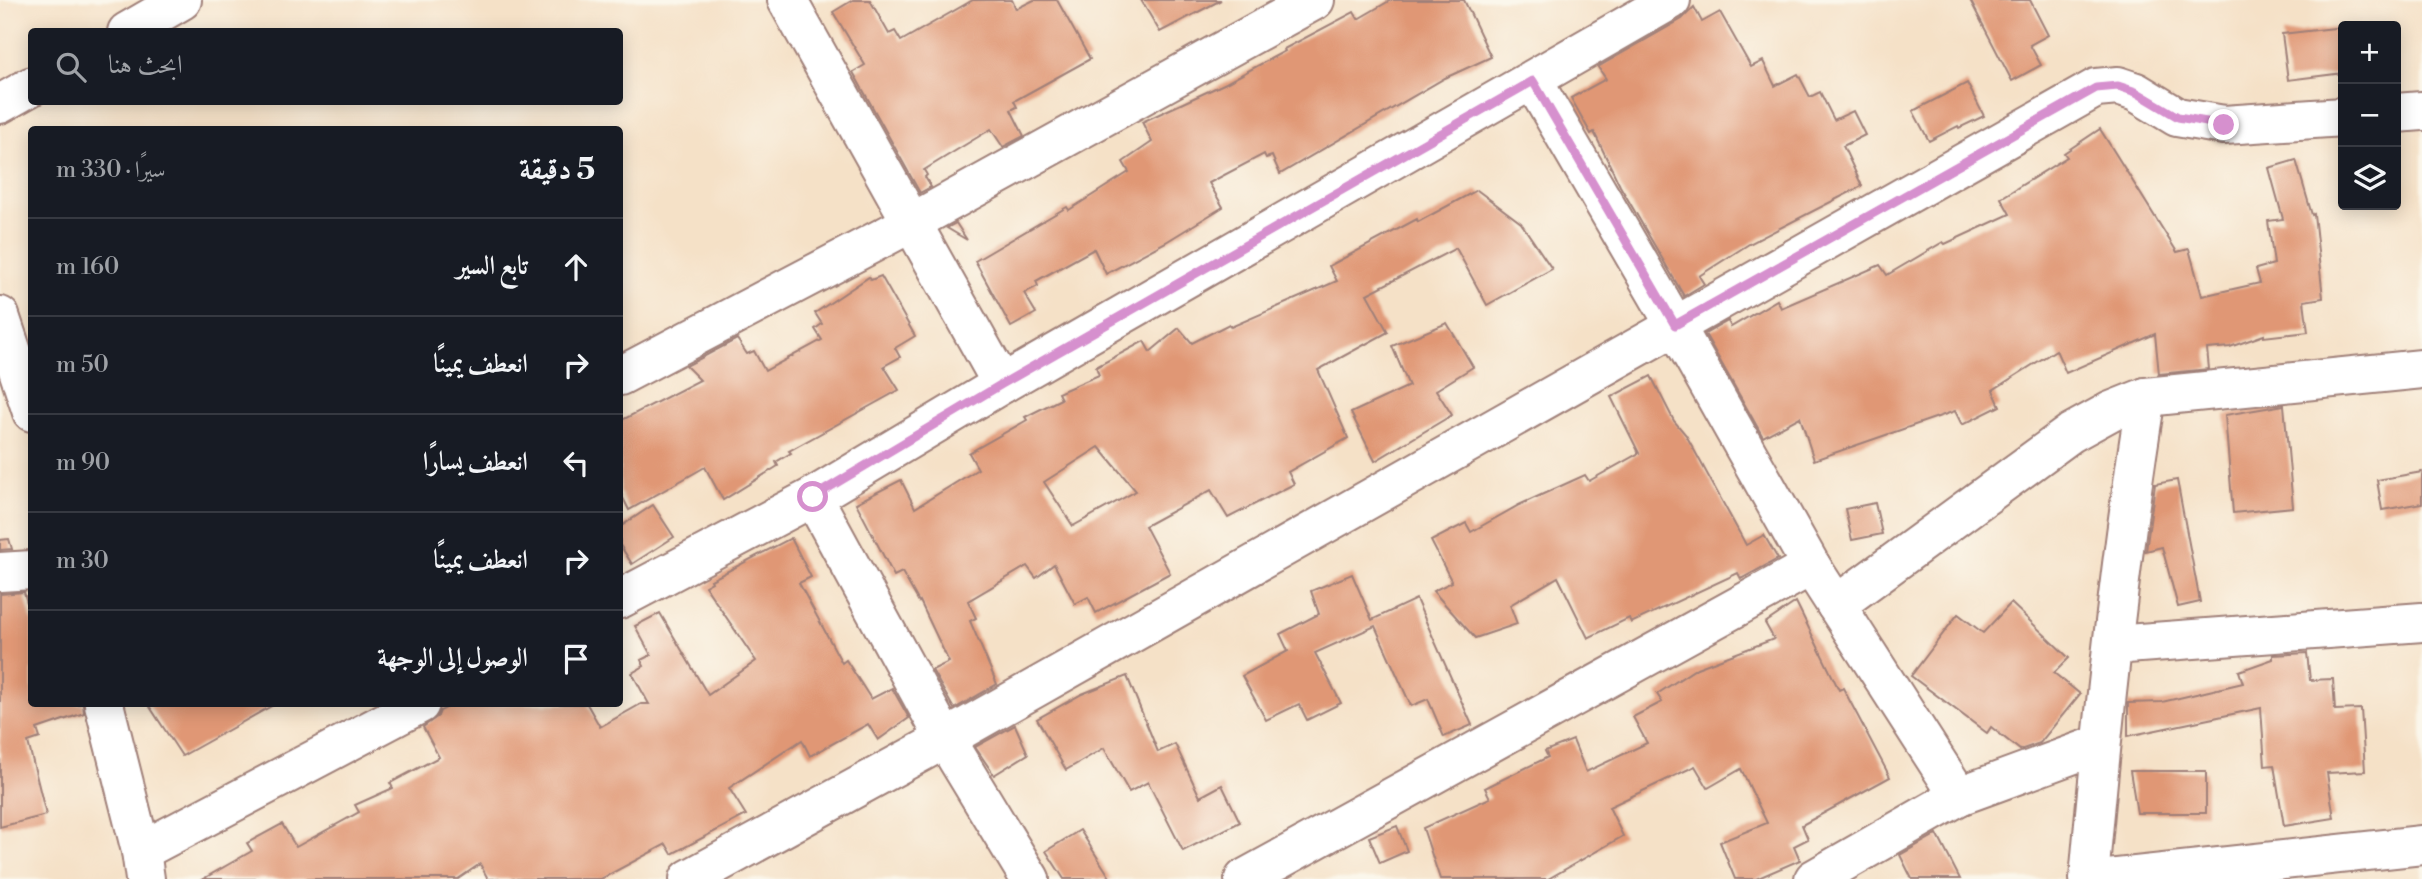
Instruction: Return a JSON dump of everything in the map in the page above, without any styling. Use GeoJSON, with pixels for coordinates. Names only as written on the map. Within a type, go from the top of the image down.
{"type":"FeatureCollection","features":[{"type":"Feature","properties":{"kind":"street"},"geometry":{"type":"LineString","coordinates":[[134,28],[182,0]]}},
{"type":"Feature","properties":{"kind":"street"},"geometry":{"type":"LineString","coordinates":[[787,0],[1002,384]]}},
{"type":"Feature","properties":{"kind":"street"},"geometry":{"type":"LineString","coordinates":[[623,374],[911,223],[1315,0]]}},
{"type":"Feature","properties":{"kind":"street"},"geometry":{"type":"LineString","coordinates":[[623,596],[813,497],[1002,384],[1671,0]]}},
{"type":"Feature","properties":{"kind":"street"},"geometry":{"type":"LineString","coordinates":[[1533,81],[1811,566],[1959,796]]}},
{"type":"Feature","properties":{"kind":"street"},"geometry":{"type":"LineString","coordinates":[[689,879],[945,739],[2096,88],[2118,86],[2136,92],[2178,117],[2224,125],[2338,117]]}},
{"type":"Feature","properties":{"kind":"street"},"geometry":{"type":"LineString","coordinates":[[0,104],[28,88]]}},
{"type":"Feature","properties":{"kind":"street"},"geometry":{"type":"LineString","coordinates":[[2401,113],[2422,111]]}},
{"type":"Feature","properties":{"kind":"street"},"geometry":{"type":"LineString","coordinates":[[0,316],[28,400]]}},
{"type":"Feature","properties":{"kind":"street"},"geometry":{"type":"LineString","coordinates":[[1836,605],[2071,433],[2111,411],[2146,397],[2422,369]]}},
{"type":"Feature","properties":{"kind":"street"},"geometry":{"type":"LineString","coordinates":[[2089,879],[2101,744],[2133,478],[2146,397]]}},
{"type":"Feature","properties":{"kind":"street"},"geometry":{"type":"LineString","coordinates":[[813,497],[945,739],[1030,879]]}},
{"type":"Feature","properties":{"kind":"street"},"geometry":{"type":"LineString","coordinates":[[1244,879],[1811,566]]}},
{"type":"Feature","properties":{"kind":"street"},"geometry":{"type":"LineString","coordinates":[[0,572],[28,570]]}},
{"type":"Feature","properties":{"kind":"street"},"geometry":{"type":"LineString","coordinates":[[2113,645],[2422,622]]}},
{"type":"Feature","properties":{"kind":"street"},"geometry":{"type":"LineString","coordinates":[[104,707],[143,865],[415,707]]}},
{"type":"Feature","properties":{"kind":"street"},"geometry":{"type":"LineString","coordinates":[[1814,879],[1959,796],[2101,744]]}},
{"type":"Feature","properties":{"kind":"street"},"geometry":{"type":"LineString","coordinates":[[2108,879],[2422,845]]}},
{"type":"Feature","properties":{"kind":"building"},"geometry":{"type":"Polygon","coordinates":[[[853,0],[870,0],[889,34],[895,31],[901,41],[973,0],[1012,0],[1016,9],[1034,0],[1057,0],[1090,59],[1014,101],[1017,107],[1011,110],[1024,136],[1003,147],[991,129],[924,170],[931,187],[920,193],[853,72],[865,65],[833,12],[853,0]]]}},
{"type":"Feature","properties":{"kind":"building"},"geometry":{"type":"Polygon","coordinates":[[[1141,0],[1221,0],[1160,32],[1141,0]]]}},
{"type":"Feature","properties":{"kind":"building"},"geometry":{"type":"Polygon","coordinates":[[[1391,0],[1464,0],[1491,57],[1445,78],[1280,174],[1272,156],[1266,158],[1264,154],[1209,183],[1223,207],[1106,274],[1094,249],[1036,281],[1038,286],[1024,293],[1036,313],[1011,327],[975,261],[1067,207],[1069,210],[1129,172],[1123,162],[1152,142],[1142,122],[1226,83],[1354,12],[1358,19],[1391,0]]]}},
{"type":"Feature","properties":{"kind":"building"},"geometry":{"type":"Polygon","coordinates":[[[1970,0],[2030,0],[2048,35],[2030,45],[2041,65],[2012,81],[1970,0]]]}},
{"type":"Feature","properties":{"kind":"building"},"geometry":{"type":"Polygon","coordinates":[[[1694,7],[1702,22],[1720,12],[1751,67],[1763,61],[1775,86],[1798,74],[1810,97],[1820,92],[1834,120],[1853,111],[1865,135],[1843,146],[1862,186],[1749,244],[1699,276],[1704,284],[1684,296],[1620,186],[1594,132],[1591,134],[1571,98],[1606,79],[1598,67],[1682,19],[1694,7]]]}},
{"type":"Feature","properties":{"kind":"building"},"geometry":{"type":"Polygon","coordinates":[[[2338,28],[2338,74],[2288,80],[2282,34],[2338,28]]]}},
{"type":"Feature","properties":{"kind":"building"},"geometry":{"type":"Polygon","coordinates":[[[1967,83],[1984,116],[1929,141],[1913,111],[1967,83]]]}},
{"type":"Feature","properties":{"kind":"building"},"geometry":{"type":"Polygon","coordinates":[[[2100,129],[2177,252],[2189,249],[2202,296],[2260,283],[2256,269],[2274,264],[2268,221],[2283,219],[2269,168],[2296,160],[2312,215],[2314,214],[2323,298],[2304,301],[2308,332],[2264,335],[2230,347],[2207,349],[2209,369],[2159,374],[2155,334],[2066,373],[2056,350],[1993,390],[2000,406],[1962,425],[1955,411],[1814,460],[1800,417],[1763,437],[1705,334],[1728,321],[1731,327],[1777,300],[1781,308],[1880,265],[1887,275],[1943,242],[1945,244],[2010,214],[2001,198],[2067,157],[2064,153],[2100,129]]]}},
{"type":"Feature","properties":{"kind":"building"},"geometry":{"type":"Polygon","coordinates":[[[1477,190],[1521,223],[1552,269],[1487,305],[1456,248],[1367,294],[1388,332],[1318,370],[1348,438],[1288,472],[1294,484],[1228,518],[1211,490],[1145,526],[1170,573],[1096,613],[1088,597],[1075,604],[1054,564],[1036,578],[1027,566],[968,601],[976,618],[970,621],[997,684],[954,709],[932,670],[949,662],[920,601],[902,572],[894,576],[856,503],[901,480],[915,508],[978,469],[969,453],[1027,420],[1025,417],[1061,399],[1058,393],[1099,375],[1096,367],[1144,341],[1150,352],[1179,328],[1192,343],[1229,324],[1231,327],[1337,281],[1329,266],[1417,219],[1418,222],[1477,190]],[[1099,447],[1044,482],[1073,526],[1136,491],[1099,447]]]}},
{"type":"Feature","properties":{"kind":"building"},"geometry":{"type":"Polygon","coordinates":[[[956,223],[967,240],[947,228],[956,223]]]}},
{"type":"Feature","properties":{"kind":"building"},"geometry":{"type":"Polygon","coordinates":[[[881,276],[915,336],[895,348],[900,357],[884,366],[899,390],[789,451],[791,453],[776,462],[778,466],[723,500],[705,467],[629,510],[623,498],[623,419],[700,380],[686,366],[737,339],[747,354],[754,351],[765,371],[822,340],[815,329],[822,324],[815,313],[869,277],[871,280],[881,276]]]}},
{"type":"Feature","properties":{"kind":"building"},"geometry":{"type":"Polygon","coordinates":[[[1447,323],[1473,367],[1436,390],[1452,415],[1375,461],[1351,413],[1409,386],[1392,346],[1447,323]]]}},
{"type":"Feature","properties":{"kind":"building"},"geometry":{"type":"Polygon","coordinates":[[[1651,376],[1746,545],[1764,535],[1778,559],[1741,579],[1738,573],[1631,623],[1629,618],[1588,638],[1558,577],[1510,605],[1517,624],[1475,638],[1433,591],[1452,582],[1431,541],[1466,523],[1471,532],[1519,505],[1585,475],[1589,481],[1639,453],[1611,397],[1651,376]]]}},
{"type":"Feature","properties":{"kind":"building"},"geometry":{"type":"Polygon","coordinates":[[[2284,405],[2293,507],[2233,513],[2225,415],[2284,405]]]}},
{"type":"Feature","properties":{"kind":"building"},"geometry":{"type":"Polygon","coordinates":[[[2422,472],[2422,503],[2382,510],[2377,480],[2422,472]]]}},
{"type":"Feature","properties":{"kind":"building"},"geometry":{"type":"Polygon","coordinates":[[[2177,480],[2200,602],[2178,607],[2162,547],[2146,551],[2155,484],[2177,480]]]}},
{"type":"Feature","properties":{"kind":"building"},"geometry":{"type":"Polygon","coordinates":[[[1875,503],[1882,534],[1852,540],[1845,509],[1875,503]]]}},
{"type":"Feature","properties":{"kind":"building"},"geometry":{"type":"Polygon","coordinates":[[[653,505],[674,537],[632,564],[623,550],[623,525],[653,505]]]}},
{"type":"Feature","properties":{"kind":"building"},"geometry":{"type":"Polygon","coordinates":[[[791,538],[811,577],[799,583],[842,663],[846,660],[871,699],[892,688],[909,718],[878,740],[868,724],[810,756],[802,740],[729,788],[746,815],[672,854],[666,844],[601,879],[488,879],[480,864],[458,879],[203,879],[252,851],[247,843],[282,824],[296,847],[359,812],[355,805],[393,788],[390,783],[439,757],[423,727],[448,707],[589,707],[600,727],[641,704],[649,704],[632,673],[644,666],[641,660],[651,655],[635,626],[660,613],[708,695],[756,661],[705,586],[712,582],[711,580],[791,538]]]}},
{"type":"Feature","properties":{"kind":"building"},"geometry":{"type":"Polygon","coordinates":[[[9,539],[12,549],[0,550],[0,540],[9,539]]]}},
{"type":"Feature","properties":{"kind":"building"},"geometry":{"type":"Polygon","coordinates":[[[1352,574],[1372,620],[1416,599],[1472,725],[1444,737],[1428,699],[1411,706],[1375,626],[1315,653],[1341,703],[1307,720],[1299,704],[1266,720],[1242,676],[1288,651],[1280,634],[1319,614],[1311,591],[1352,574]]]}},
{"type":"Feature","properties":{"kind":"building"},"geometry":{"type":"Polygon","coordinates":[[[24,592],[28,606],[28,707],[83,707],[84,713],[37,729],[40,738],[28,742],[46,815],[0,827],[0,594],[24,592]]]}},
{"type":"Feature","properties":{"kind":"building"},"geometry":{"type":"Polygon","coordinates":[[[1796,602],[1839,690],[1843,688],[1890,777],[1802,825],[1808,839],[1794,846],[1800,860],[1756,879],[1735,879],[1720,842],[1767,823],[1741,769],[1708,788],[1695,766],[1609,807],[1623,836],[1548,879],[1440,879],[1423,828],[1490,798],[1485,788],[1548,757],[1545,751],[1573,740],[1586,772],[1647,743],[1633,717],[1662,702],[1657,694],[1697,668],[1774,639],[1765,623],[1796,602]]]}},
{"type":"Feature","properties":{"kind":"building"},"geometry":{"type":"Polygon","coordinates":[[[2011,603],[2069,658],[2054,673],[2080,694],[2040,743],[2020,750],[1991,727],[1987,733],[1911,676],[1958,614],[1983,633],[2011,603]]]}},
{"type":"Feature","properties":{"kind":"building"},"geometry":{"type":"Polygon","coordinates":[[[2307,653],[2310,680],[2333,679],[2335,710],[2361,709],[2365,771],[2327,773],[2334,818],[2284,826],[2274,765],[2265,766],[2261,708],[2128,736],[2128,703],[2162,702],[2243,683],[2239,671],[2273,659],[2273,655],[2307,653]]]}},
{"type":"Feature","properties":{"kind":"building"},"geometry":{"type":"Polygon","coordinates":[[[1127,676],[1158,752],[1175,744],[1200,797],[1222,785],[1240,822],[1183,851],[1148,782],[1129,792],[1104,748],[1066,770],[1037,719],[1082,694],[1127,676]]]}},
{"type":"Feature","properties":{"kind":"building"},"geometry":{"type":"Polygon","coordinates":[[[150,707],[270,707],[182,756],[150,707]]]}},
{"type":"Feature","properties":{"kind":"building"},"geometry":{"type":"Polygon","coordinates":[[[1015,725],[1028,754],[994,775],[975,747],[1015,725]]]}},
{"type":"Feature","properties":{"kind":"building"},"geometry":{"type":"Polygon","coordinates":[[[2130,771],[2206,771],[2206,813],[2137,813],[2130,771]]]}},
{"type":"Feature","properties":{"kind":"building"},"geometry":{"type":"Polygon","coordinates":[[[1397,826],[1407,851],[1380,863],[1369,837],[1397,826]]]}},
{"type":"Feature","properties":{"kind":"building"},"geometry":{"type":"Polygon","coordinates":[[[1080,830],[1111,879],[1064,879],[1046,851],[1080,830]]]}},
{"type":"Feature","properties":{"kind":"building"},"geometry":{"type":"Polygon","coordinates":[[[1937,834],[1960,879],[1912,879],[1900,855],[1937,834]]]}},
{"type":"Feature","properties":{"kind":"route"},"geometry":{"type":"LineString","coordinates":[[813,497],[1002,384],[1533,81],[1675,325],[2096,88],[2118,86],[2136,92],[2178,117],[2224,125]]}}]}
